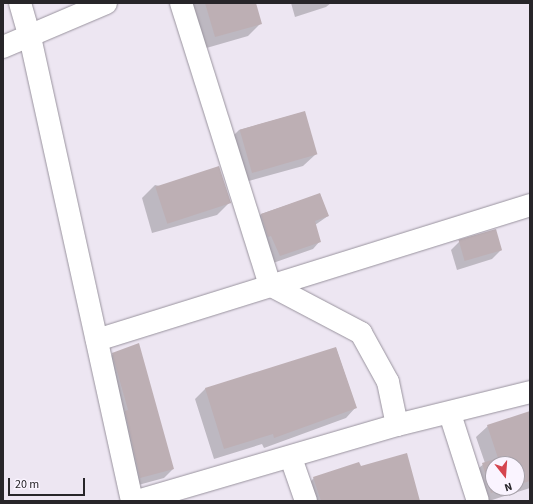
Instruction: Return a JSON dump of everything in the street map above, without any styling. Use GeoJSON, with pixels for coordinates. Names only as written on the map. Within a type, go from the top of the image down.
{"type":"FeatureCollection","features":[{"type":"Feature","properties":{"kind":"street"},"geometry":{"type":"LineString","coordinates":[[20,3],[30,37],[132,501]]}},
{"type":"Feature","properties":{"kind":"street"},"geometry":{"type":"LineString","coordinates":[[3,47],[30,37],[106,3]]}},
{"type":"Feature","properties":{"kind":"street"},"geometry":{"type":"LineString","coordinates":[[182,3],[270,285],[361,333],[388,382],[397,425]]}},
{"type":"Feature","properties":{"kind":"street"},"geometry":{"type":"LineString","coordinates":[[97,340],[530,205]]}},
{"type":"Feature","properties":{"kind":"street"},"geometry":{"type":"LineString","coordinates":[[137,501],[174,496],[397,425],[450,414],[530,392]]}},
{"type":"Feature","properties":{"kind":"street"},"geometry":{"type":"LineString","coordinates":[[450,414],[478,501]]}},
{"type":"Feature","properties":{"kind":"street"},"geometry":{"type":"LineString","coordinates":[[291,458],[306,501]]}},
{"type":"Feature","properties":{"kind":"building"},"geometry":{"type":"Polygon","coordinates":[[[205,3],[256,3],[262,24],[215,37],[205,3]]]}},
{"type":"Feature","properties":{"kind":"building"},"geometry":{"type":"Polygon","coordinates":[[[305,111],[317,154],[252,173],[240,130],[305,111]]]}},
{"type":"Feature","properties":{"kind":"building"},"geometry":{"type":"Polygon","coordinates":[[[219,166],[231,203],[167,224],[155,187],[219,166]]]}},
{"type":"Feature","properties":{"kind":"building"},"geometry":{"type":"Polygon","coordinates":[[[320,193],[329,216],[315,221],[321,242],[280,256],[271,236],[268,237],[261,214],[320,193]]]}},
{"type":"Feature","properties":{"kind":"building"},"geometry":{"type":"Polygon","coordinates":[[[496,229],[502,250],[465,261],[459,240],[496,229]]]}},
{"type":"Feature","properties":{"kind":"building"},"geometry":{"type":"Polygon","coordinates":[[[139,343],[174,469],[140,478],[125,411],[128,410],[112,353],[139,343]]]}},
{"type":"Feature","properties":{"kind":"building"},"geometry":{"type":"Polygon","coordinates":[[[336,347],[357,408],[274,438],[273,434],[224,449],[205,388],[336,347]]]}},
{"type":"Feature","properties":{"kind":"building"},"geometry":{"type":"Polygon","coordinates":[[[530,411],[530,481],[525,483],[525,456],[497,456],[487,425],[530,411]]]}},
{"type":"Feature","properties":{"kind":"building"},"geometry":{"type":"Polygon","coordinates":[[[407,453],[420,501],[321,501],[313,477],[359,462],[361,466],[407,453]]]}},
{"type":"Feature","properties":{"kind":"building"},"geometry":{"type":"Polygon","coordinates":[[[485,462],[485,473],[482,463],[485,462]]]}}]}
